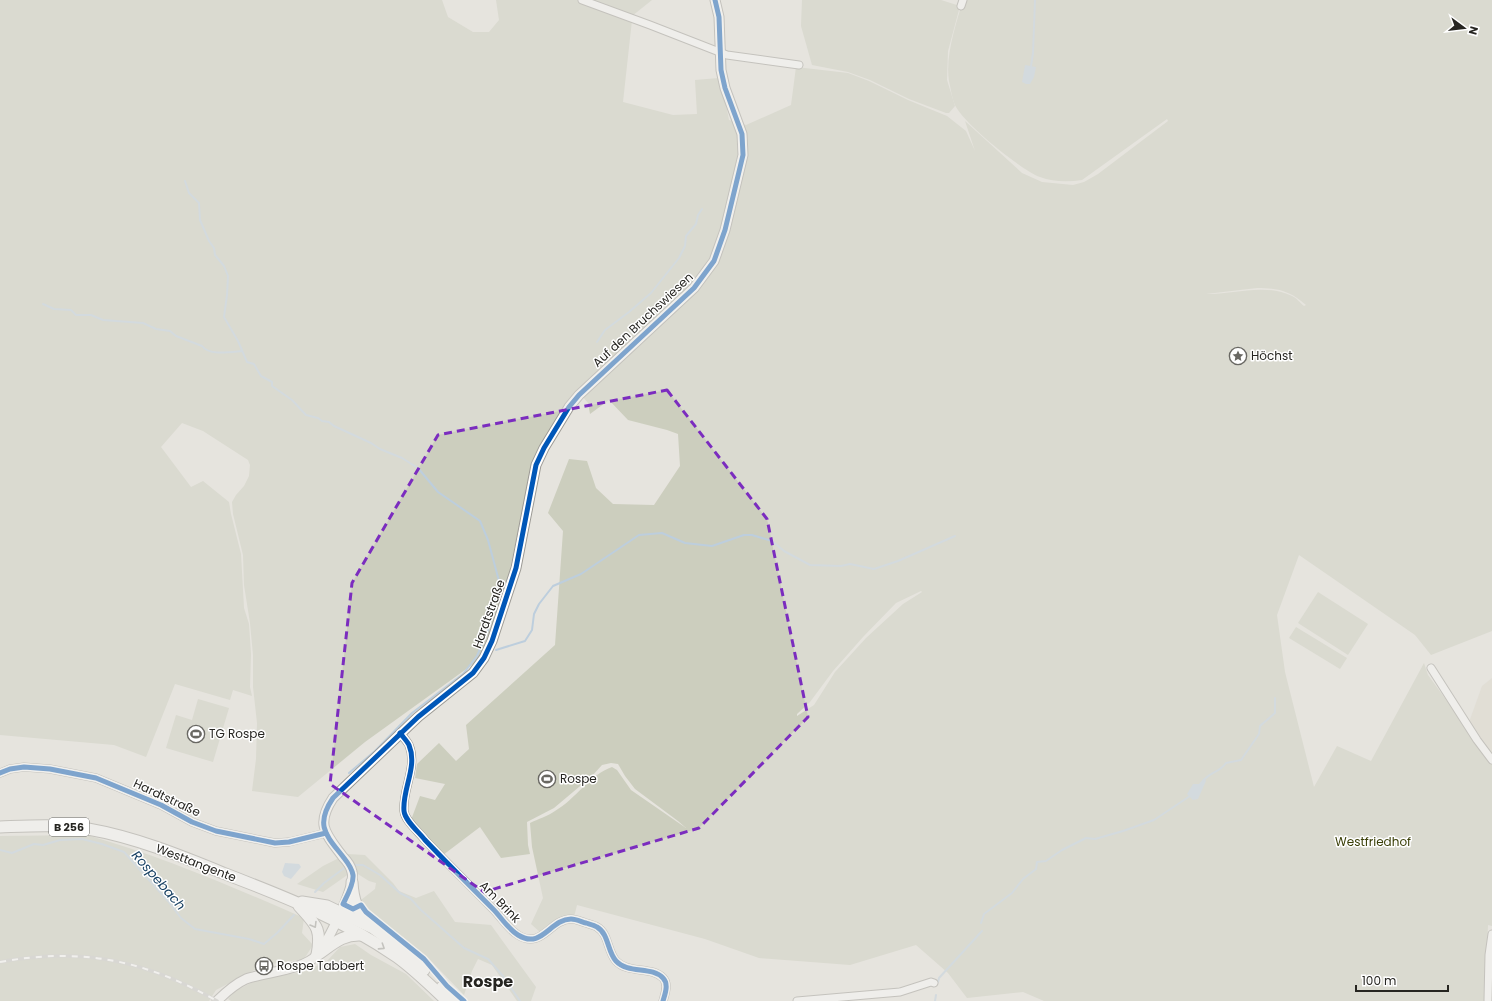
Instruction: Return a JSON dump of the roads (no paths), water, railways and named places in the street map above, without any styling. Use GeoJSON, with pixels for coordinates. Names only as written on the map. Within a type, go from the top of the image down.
{"type":"FeatureCollection","features":[{"type":"Feature","properties":{"kind":"main road","name":"Westtangente"},"geometry":{"type":"LineString","coordinates":[[0,827],[58,826],[87,829],[136,840],[295,901],[372,928],[399,947],[458,1001]]}},
{"type":"Feature","properties":{"kind":"main road","name":"B 256"},"geometry":{"type":"LineString","coordinates":[[352,882],[356,907],[372,928]]}},
{"type":"Feature","properties":{"kind":"main road","name":"B 256"},"geometry":{"type":"LineString","coordinates":[[295,901],[316,926],[320,940],[317,955]]}},
{"type":"Feature","properties":{"kind":"main road","name":"Westtangente"},"geometry":{"type":"LineString","coordinates":[[338,917],[362,935],[398,957],[447,1001]]}},
{"type":"Feature","properties":{"kind":"main road"},"geometry":{"type":"LineString","coordinates":[[317,955],[342,937],[352,934],[362,935]]}},
{"type":"Feature","properties":{"kind":"street"},"geometry":{"type":"LineString","coordinates":[[582,0],[727,56],[799,65]]}},
{"type":"Feature","properties":{"kind":"street","name":"Auf den Bruchswiesen"},"geometry":{"type":"LineString","coordinates":[[579,394],[694,288],[714,261],[725,230],[742,155],[742,134],[725,88],[721,70],[718,17],[715,0]]}},
{"type":"Feature","properties":{"kind":"street","name":"Hardtstraße"},"geometry":{"type":"LineString","coordinates":[[317,955],[330,936],[352,882],[353,874],[349,865],[326,833],[323,824],[323,817],[326,808],[333,798],[400,733],[474,673],[484,658],[492,642],[516,568],[536,464],[558,424],[579,394]]}},
{"type":"Feature","properties":{"kind":"street"},"geometry":{"type":"LineString","coordinates":[[1431,668],[1476,740],[1492,760]]}},
{"type":"Feature","properties":{"kind":"street","name":"Am Brink"},"geometry":{"type":"LineString","coordinates":[[400,733],[409,746],[412,763],[405,800],[404,812],[406,817],[436,852],[509,927],[518,935],[530,939],[539,938],[561,921],[572,919],[597,927],[604,935],[610,952],[616,961],[624,967],[658,974],[664,979],[667,985],[663,1001]]}},
{"type":"Feature","properties":{"kind":"street","name":"Hardtstraße"},"geometry":{"type":"LineString","coordinates":[[0,773],[10,769],[24,767],[96,778],[161,805],[192,822],[216,831],[275,844],[326,833]]}},
{"type":"Feature","properties":{"kind":"street"},"geometry":{"type":"LineString","coordinates":[[1488,1000],[1489,955],[1492,934]]}},
{"type":"Feature","properties":{"kind":"street"},"geometry":{"type":"LineString","coordinates":[[217,1001],[225,993],[244,980],[264,973],[300,965],[312,960],[317,955]]}},
{"type":"Feature","properties":{"kind":"street"},"geometry":{"type":"LineString","coordinates":[[798,1001],[900,992],[931,982],[934,983]]}},
{"type":"Feature","properties":{"kind":"water"},"geometry":{"type":"Polygon","coordinates":[[[1025,65],[1036,67],[1034,77],[1030,84],[1022,82],[1025,65]]]}},
{"type":"Feature","properties":{"kind":"water"},"geometry":{"type":"Polygon","coordinates":[[[1204,778],[1206,781],[1198,799],[1193,800],[1187,794],[1193,784],[1199,784],[1204,778]]]}},
{"type":"Feature","properties":{"kind":"water"},"geometry":{"type":"Polygon","coordinates":[[[285,863],[299,864],[301,867],[291,879],[284,876],[282,872],[285,863]]]}},
{"type":"Feature","properties":{"kind":"waterway"},"geometry":{"type":"LineString","coordinates":[[1031,66],[1033,53],[1035,0]]}},
{"type":"Feature","properties":{"kind":"waterway"},"geometry":{"type":"LineString","coordinates":[[185,181],[189,193],[199,203],[200,220],[209,241],[214,248],[215,255],[224,266],[228,276],[224,317],[238,341],[247,362],[254,364],[261,376],[272,382],[272,386],[292,400],[306,415],[329,422],[380,449],[402,458],[418,468],[438,492],[480,521],[488,540],[499,581],[488,630],[477,656],[463,674],[412,713],[375,751],[349,773]]}},
{"type":"Feature","properties":{"kind":"waterway"},"geometry":{"type":"LineString","coordinates":[[597,342],[605,330],[651,293],[679,258],[685,246],[686,236],[696,224],[698,215],[702,209]]}},
{"type":"Feature","properties":{"kind":"waterway"},"geometry":{"type":"LineString","coordinates":[[43,304],[54,309],[71,310],[76,315],[91,315],[103,320],[143,323],[156,329],[170,331],[176,336],[202,346],[210,351],[220,353],[242,351]]}},
{"type":"Feature","properties":{"kind":"waterway"},"geometry":{"type":"LineString","coordinates":[[496,650],[525,641],[532,630],[534,614],[539,604],[553,586],[581,574],[639,535],[662,533],[685,543],[712,546],[744,535],[752,535],[772,541],[784,551],[810,565],[841,566],[850,564],[874,569],[898,561],[955,536]]}},
{"type":"Feature","properties":{"kind":"waterway"},"geometry":{"type":"LineString","coordinates":[[1203,781],[1209,775],[1221,769],[1226,763],[1241,760],[1259,734],[1260,726],[1275,713],[1275,698]]}},
{"type":"Feature","properties":{"kind":"waterway"},"geometry":{"type":"LineString","coordinates":[[981,923],[984,914],[1012,893],[1023,879],[1036,869],[1037,862],[1046,861],[1062,850],[1086,838],[1095,839],[1154,820],[1190,796]]}},
{"type":"Feature","properties":{"kind":"waterway","name":"Rospebach"},"geometry":{"type":"LineString","coordinates":[[0,850],[12,853],[34,844],[43,845],[60,840],[82,839],[124,852],[168,901],[181,918],[195,929],[249,939],[264,944],[294,915]]}},
{"type":"Feature","properties":{"kind":"waterway","name":"Rospebach"},"geometry":{"type":"LineString","coordinates":[[352,865],[363,865],[380,875],[400,893],[410,898],[421,910],[464,948],[488,959],[503,976],[520,1001]]}},
{"type":"Feature","properties":{"kind":"waterway","name":"Rospebach"},"geometry":{"type":"LineString","coordinates":[[315,892],[324,883],[347,866]]}},
{"type":"Feature","properties":{"kind":"waterway"},"geometry":{"type":"LineString","coordinates":[[938,982],[939,978],[982,931]]}},
{"type":"Feature","properties":{"kind":"waterway"},"geometry":{"type":"LineString","coordinates":[[935,1001],[936,995]]}},
{"type":"Feature","properties":{"kind":"railway"},"geometry":{"type":"LineString","coordinates":[[0,962],[58,956],[112,960],[164,976],[217,1001]]}},
{"type":"Feature","properties":{"kind":"place","name":"Höchst"},"geometry":{"type":"Point","coordinates":[1238,356]}},
{"type":"Feature","properties":{"kind":"place","name":"TG Rospe"},"geometry":{"type":"Point","coordinates":[196,734]}},
{"type":"Feature","properties":{"kind":"place","name":"Rospe"},"geometry":{"type":"Point","coordinates":[547,779]}},
{"type":"Feature","properties":{"kind":"place","name":"Rospe Tabbert"},"geometry":{"type":"Point","coordinates":[264,966]}},
{"type":"Feature","properties":{"kind":"district","name":"Rospe"},"geometry":{"type":"Point","coordinates":[488,981]}},
{"type":"Feature","properties":{"kind":"park label","name":"Westfriedhof"},"geometry":{"type":"Point","coordinates":[1373,842]}}]}
